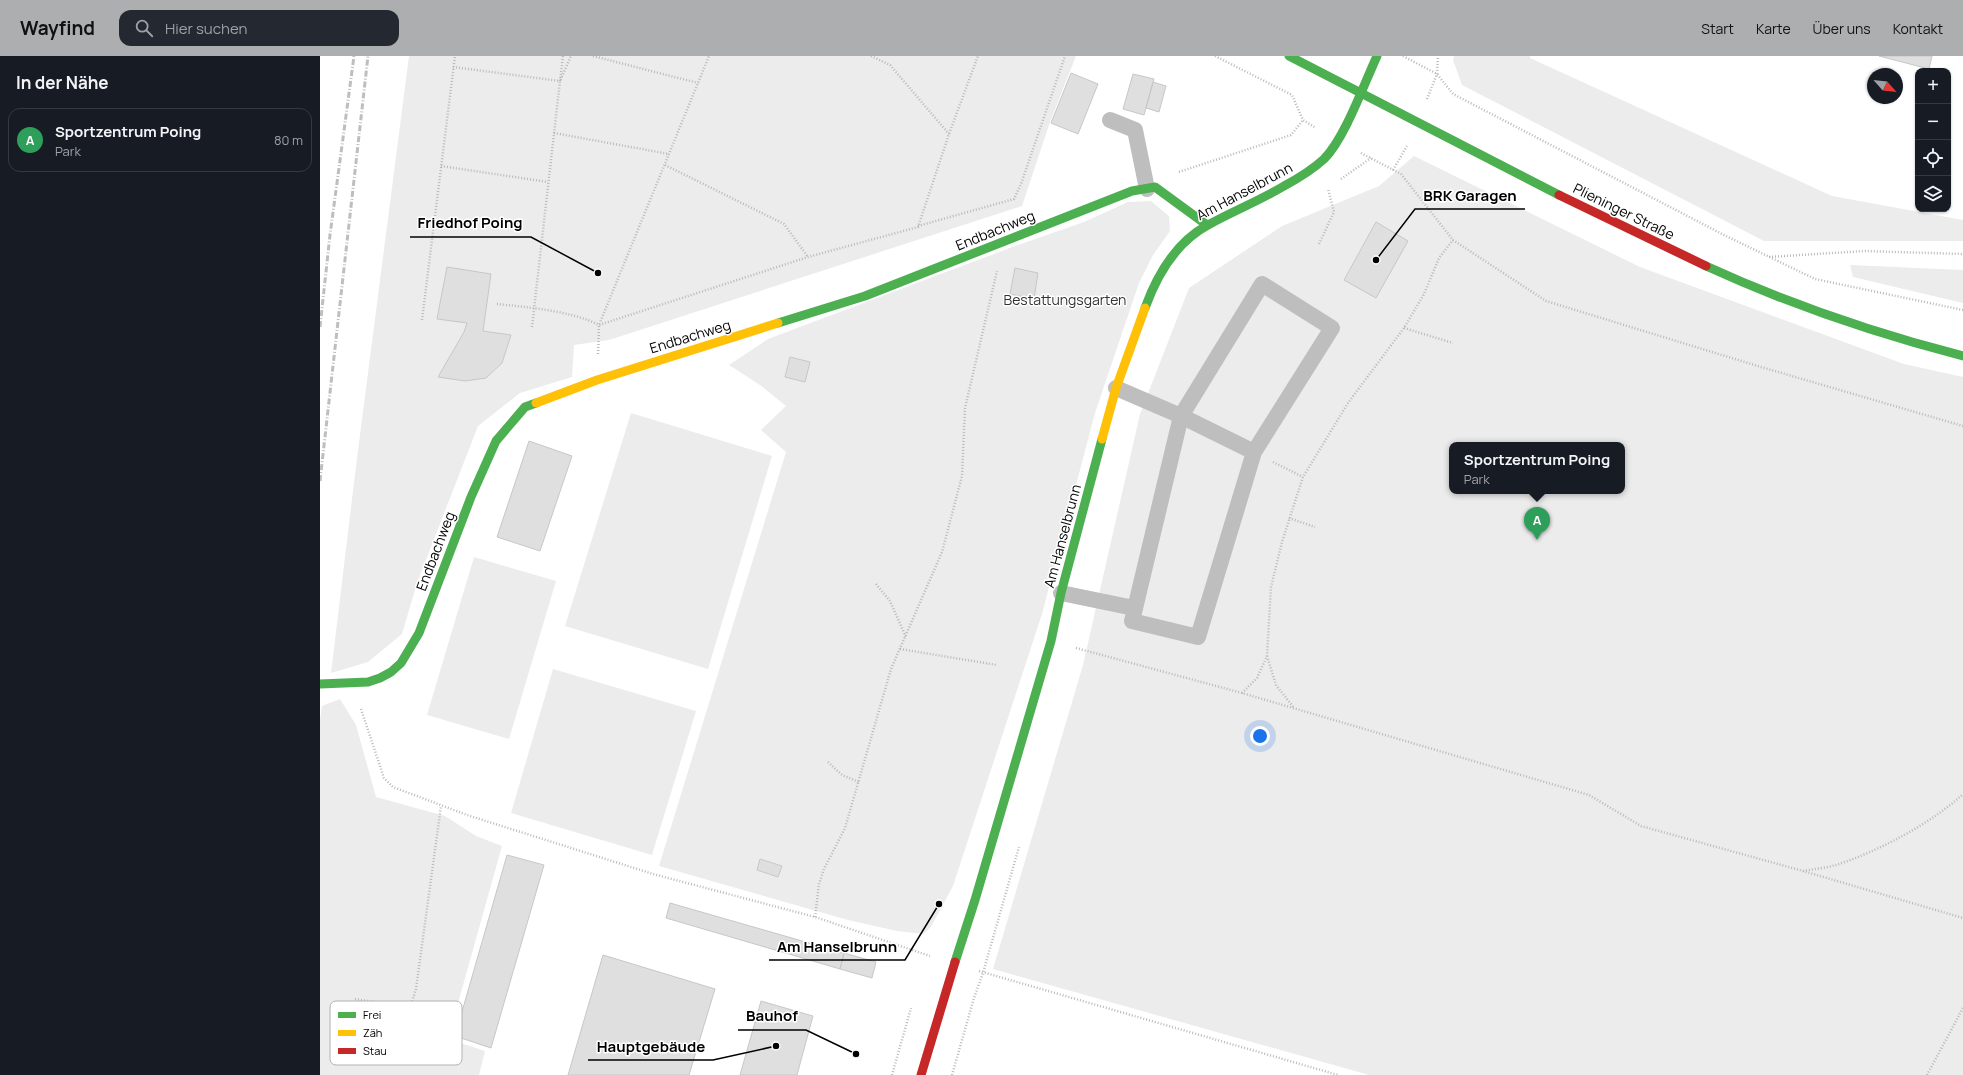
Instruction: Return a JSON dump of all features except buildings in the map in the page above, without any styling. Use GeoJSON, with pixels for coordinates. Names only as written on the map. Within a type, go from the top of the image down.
{"type":"FeatureCollection","features":[{"type":"Feature","properties":{"kind":"street","name":"Plieninger Straße"},"geometry":{"type":"LineString","coordinates":[[1289,56],[1360,94],[1651,241],[1770,294],[1824,315],[1928,347],[1963,356]]}},
{"type":"Feature","properties":{"kind":"street","name":"Am Hanselbrunn"},"geometry":{"type":"LineString","coordinates":[[921,1075],[954,963],[975,900],[1047,656],[1061,593],[1116,388],[1152,289],[1166,263],[1190,238],[1207,225],[1257,202],[1309,172],[1325,158],[1338,141],[1377,56]]}},
{"type":"Feature","properties":{"kind":"street"},"geometry":{"type":"LineString","coordinates":[[1151,188],[1207,225]]}},
{"type":"Feature","properties":{"kind":"street","name":"Endbachweg"},"geometry":{"type":"LineString","coordinates":[[320,684],[356,685],[376,680],[398,668],[411,649],[471,496],[496,441],[525,407],[598,380],[864,296],[1132,191],[1151,188]]}},
{"type":"Feature","properties":{"kind":"lane"},"geometry":{"type":"LineString","coordinates":[[1110,120],[1135,130],[1151,188]]}},
{"type":"Feature","properties":{"kind":"lane"},"geometry":{"type":"LineString","coordinates":[[1262,284],[1332,328],[1254,452],[1198,637],[1132,621],[1181,416],[1262,284]]}},
{"type":"Feature","properties":{"kind":"lane"},"geometry":{"type":"LineString","coordinates":[[1116,388],[1181,416],[1254,452]]}},
{"type":"Feature","properties":{"kind":"lane"},"geometry":{"type":"LineString","coordinates":[[1061,593],[1134,608]]}},
{"type":"Feature","properties":{"kind":"path"},"geometry":{"type":"LineString","coordinates":[[422,320],[455,56]]}},
{"type":"Feature","properties":{"kind":"path"},"geometry":{"type":"LineString","coordinates":[[532,327],[563,56]]}},
{"type":"Feature","properties":{"kind":"path"},"geometry":{"type":"LineString","coordinates":[[560,81],[571,56]]}},
{"type":"Feature","properties":{"kind":"path"},"geometry":{"type":"LineString","coordinates":[[593,56],[698,83]]}},
{"type":"Feature","properties":{"kind":"path"},"geometry":{"type":"LineString","coordinates":[[598,380],[599,325],[709,56]]}},
{"type":"Feature","properties":{"kind":"path"},"geometry":{"type":"LineString","coordinates":[[871,56],[890,65],[949,134]]}},
{"type":"Feature","properties":{"kind":"path"},"geometry":{"type":"LineString","coordinates":[[918,226],[949,134],[978,56]]}},
{"type":"Feature","properties":{"kind":"path"},"geometry":{"type":"LineString","coordinates":[[497,304],[534,308],[588,320],[599,325],[808,257],[1014,198],[1021,184],[1065,56]]}},
{"type":"Feature","properties":{"kind":"path"},"geometry":{"type":"LineString","coordinates":[[1151,188],[1166,177],[1291,134],[1303,120],[1292,95],[1215,56]]}},
{"type":"Feature","properties":{"kind":"path"},"geometry":{"type":"LineString","coordinates":[[1403,56],[1436,74],[1453,94],[1768,257],[1815,279],[1963,310]]}},
{"type":"Feature","properties":{"kind":"path"},"geometry":{"type":"LineString","coordinates":[[453,66],[560,81]]}},
{"type":"Feature","properties":{"kind":"path"},"geometry":{"type":"LineString","coordinates":[[554,133],[669,154]]}},
{"type":"Feature","properties":{"kind":"path"},"geometry":{"type":"LineString","coordinates":[[1338,180],[1350,174],[1371,158]]}},
{"type":"Feature","properties":{"kind":"path"},"geometry":{"type":"LineString","coordinates":[[665,165],[784,224],[808,257]]}},
{"type":"Feature","properties":{"kind":"path"},"geometry":{"type":"LineString","coordinates":[[441,166],[548,182]]}},
{"type":"Feature","properties":{"kind":"path"},"geometry":{"type":"LineString","coordinates":[[1393,170],[1401,174],[1453,240],[1546,301],[1761,367],[1963,426]]}},
{"type":"Feature","properties":{"kind":"path"},"geometry":{"type":"LineString","coordinates":[[1320,190],[1333,184]]}},
{"type":"Feature","properties":{"kind":"path"},"geometry":{"type":"LineString","coordinates":[[1319,244],[1334,212],[1327,186]]}},
{"type":"Feature","properties":{"kind":"path"},"geometry":{"type":"LineString","coordinates":[[815,917],[819,884],[824,869],[845,828],[891,669],[906,638],[916,610],[942,552],[962,476],[965,408],[997,271],[1010,239]]}},
{"type":"Feature","properties":{"kind":"path"},"geometry":{"type":"LineString","coordinates":[[1242,693],[1257,678],[1267,656],[1271,587],[1289,518],[1303,477],[1348,403],[1404,328],[1424,294],[1439,258],[1453,240]]}},
{"type":"Feature","properties":{"kind":"path"},"geometry":{"type":"LineString","coordinates":[[1768,257],[1864,250],[1963,254]]}},
{"type":"Feature","properties":{"kind":"path"},"geometry":{"type":"LineString","coordinates":[[1404,328],[1453,344]]}},
{"type":"Feature","properties":{"kind":"path"},"geometry":{"type":"LineString","coordinates":[[1254,452],[1303,477]]}},
{"type":"Feature","properties":{"kind":"path"},"geometry":{"type":"LineString","coordinates":[[1289,518],[1315,527]]}},
{"type":"Feature","properties":{"kind":"path"},"geometry":{"type":"LineString","coordinates":[[876,584],[890,601],[906,638]]}},
{"type":"Feature","properties":{"kind":"path"},"geometry":{"type":"LineString","coordinates":[[1077,641],[1076,648],[1242,693],[1589,796],[1641,826],[1803,871],[1963,918]]}},
{"type":"Feature","properties":{"kind":"path"},"geometry":{"type":"LineString","coordinates":[[900,649],[997,665]]}},
{"type":"Feature","properties":{"kind":"path"},"geometry":{"type":"LineString","coordinates":[[1267,656],[1276,684],[1294,709]]}},
{"type":"Feature","properties":{"kind":"path"},"geometry":{"type":"LineString","coordinates":[[356,685],[364,720],[384,778],[393,787],[441,806],[653,874],[815,917],[914,952],[954,963]]}},
{"type":"Feature","properties":{"kind":"path"},"geometry":{"type":"LineString","coordinates":[[828,762],[842,775],[859,782]]}},
{"type":"Feature","properties":{"kind":"path"},"geometry":{"type":"LineString","coordinates":[[1803,871],[1836,865],[1886,845],[1951,806],[1963,794]]}},
{"type":"Feature","properties":{"kind":"path"},"geometry":{"type":"LineString","coordinates":[[412,1001],[416,989],[441,806]]}},
{"type":"Feature","properties":{"kind":"path"},"geometry":{"type":"LineString","coordinates":[[952,1075],[974,998],[984,973],[1002,908]]}},
{"type":"Feature","properties":{"kind":"path"},"geometry":{"type":"LineString","coordinates":[[984,973],[1338,1075]]}},
{"type":"Feature","properties":{"kind":"path"},"geometry":{"type":"LineString","coordinates":[[355,999],[364,1001]]}},
{"type":"Feature","properties":{"kind":"path"},"geometry":{"type":"LineString","coordinates":[[1928,1075],[1963,1008]]}},
{"type":"Feature","properties":{"kind":"green space"},"geometry":{"type":"Polygon","coordinates":[[[409,56],[1076,56],[1050,122],[1022,206],[609,340],[574,345],[572,377],[520,393],[478,426],[417,583],[402,634],[368,662],[331,673],[409,56]]]}},
{"type":"Feature","properties":{"kind":"green space"},"geometry":{"type":"Polygon","coordinates":[[[1454,56],[1530,56],[1530,58],[1832,196],[1963,220],[1963,241],[1764,241],[1462,85],[1453,60],[1454,56]]]}},
{"type":"Feature","properties":{"kind":"green space"},"geometry":{"type":"Polygon","coordinates":[[[1414,156],[1640,267],[1904,364],[1963,377],[1963,1075],[1369,1075],[993,969],[1083,665],[1140,414],[1189,288],[1282,226],[1379,186],[1414,156]]]}},
{"type":"Feature","properties":{"kind":"green space","name":"Bestattungsgarten"},"geometry":{"type":"Polygon","coordinates":[[[1151,201],[1169,216],[1170,231],[1153,255],[1139,283],[1095,413],[1042,614],[953,886],[931,927],[923,934],[897,931],[848,920],[659,866],[786,452],[761,430],[786,406],[760,385],[729,365],[768,339],[1015,246],[1084,222],[1128,202],[1151,201]]]}},
{"type":"Feature","properties":{"kind":"green space"},"geometry":{"type":"Polygon","coordinates":[[[1850,265],[1963,270],[1963,303],[1853,277],[1850,265]]]}},
{"type":"Feature","properties":{"kind":"green space"},"geometry":{"type":"Polygon","coordinates":[[[631,413],[772,456],[708,669],[565,626],[631,413]]]}},
{"type":"Feature","properties":{"kind":"green space"},"geometry":{"type":"Polygon","coordinates":[[[474,557],[556,581],[509,739],[427,715],[474,557]]]}},
{"type":"Feature","properties":{"kind":"green space"},"geometry":{"type":"Polygon","coordinates":[[[553,669],[696,711],[652,855],[511,813],[553,669]]]}},
{"type":"Feature","properties":{"kind":"green space"},"geometry":{"type":"Polygon","coordinates":[[[340,699],[356,725],[376,797],[445,816],[476,836],[502,846],[459,1001],[330,1001],[330,1065],[462,1065],[462,1044],[485,1051],[479,1075],[320,1075],[320,720],[322,706],[340,699]]]}},
{"type":"Feature","properties":{"kind":"railway"},"geometry":{"type":"LineString","coordinates":[[320,327],[330,235],[354,56]]}},
{"type":"Feature","properties":{"kind":"railway"},"geometry":{"type":"LineString","coordinates":[[320,481],[368,56]]}},
{"type":"Feature","properties":{"kind":"traffic: fast"},"geometry":{"type":"LineString","coordinates":[[1289,56],[1559,195]]}},
{"type":"Feature","properties":{"kind":"traffic: fast"},"geometry":{"type":"LineString","coordinates":[[1145,308],[1155,284],[1169,260],[1186,240],[1208,225],[1295,180],[1324,159],[1332,150],[1347,125],[1377,56]]}},
{"type":"Feature","properties":{"kind":"traffic: fast"},"geometry":{"type":"LineString","coordinates":[[778,323],[865,296],[1132,191],[1155,187],[1207,225]]}},
{"type":"Feature","properties":{"kind":"traffic: fast"},"geometry":{"type":"LineString","coordinates":[[1706,266],[1769,293],[1832,317],[1897,338],[1963,356]]}},
{"type":"Feature","properties":{"kind":"traffic: fast"},"geometry":{"type":"LineString","coordinates":[[320,684],[368,682],[391,672],[401,663],[419,633],[471,497],[496,441],[525,407],[536,403]]}},
{"type":"Feature","properties":{"kind":"traffic: fast"},"geometry":{"type":"LineString","coordinates":[[955,962],[975,900],[1051,641],[1061,593],[1102,439]]}},
{"type":"Feature","properties":{"kind":"traffic: slow"},"geometry":{"type":"LineString","coordinates":[[1102,439],[1116,388],[1145,308]]}},
{"type":"Feature","properties":{"kind":"traffic: slow"},"geometry":{"type":"LineString","coordinates":[[536,403],[597,380],[778,323]]}},
{"type":"Feature","properties":{"kind":"traffic: jam"},"geometry":{"type":"LineString","coordinates":[[1559,195],[1706,266]]}},
{"type":"Feature","properties":{"kind":"traffic: jam"},"geometry":{"type":"LineString","coordinates":[[921,1075],[955,962]]}},
{"type":"Feature","properties":{"kind":"place","name":"BRK Garagen"},"geometry":{"type":"Point","coordinates":[1376,260]}},
{"type":"Feature","properties":{"kind":"place","name":"Friedhof Poing"},"geometry":{"type":"Point","coordinates":[598,273]}},
{"type":"Feature","properties":{"kind":"place","name":"Sportzentrum Poing"},"geometry":{"type":"Point","coordinates":[1537,540]}},
{"type":"Feature","properties":{"kind":"place","name":"Am Hanselbrunn"},"geometry":{"type":"Point","coordinates":[939,904]}},
{"type":"Feature","properties":{"kind":"place","name":"Hauptgebäude"},"geometry":{"type":"Point","coordinates":[776,1046]}},
{"type":"Feature","properties":{"kind":"place","name":"Bauhof"},"geometry":{"type":"Point","coordinates":[856,1054]}}]}
